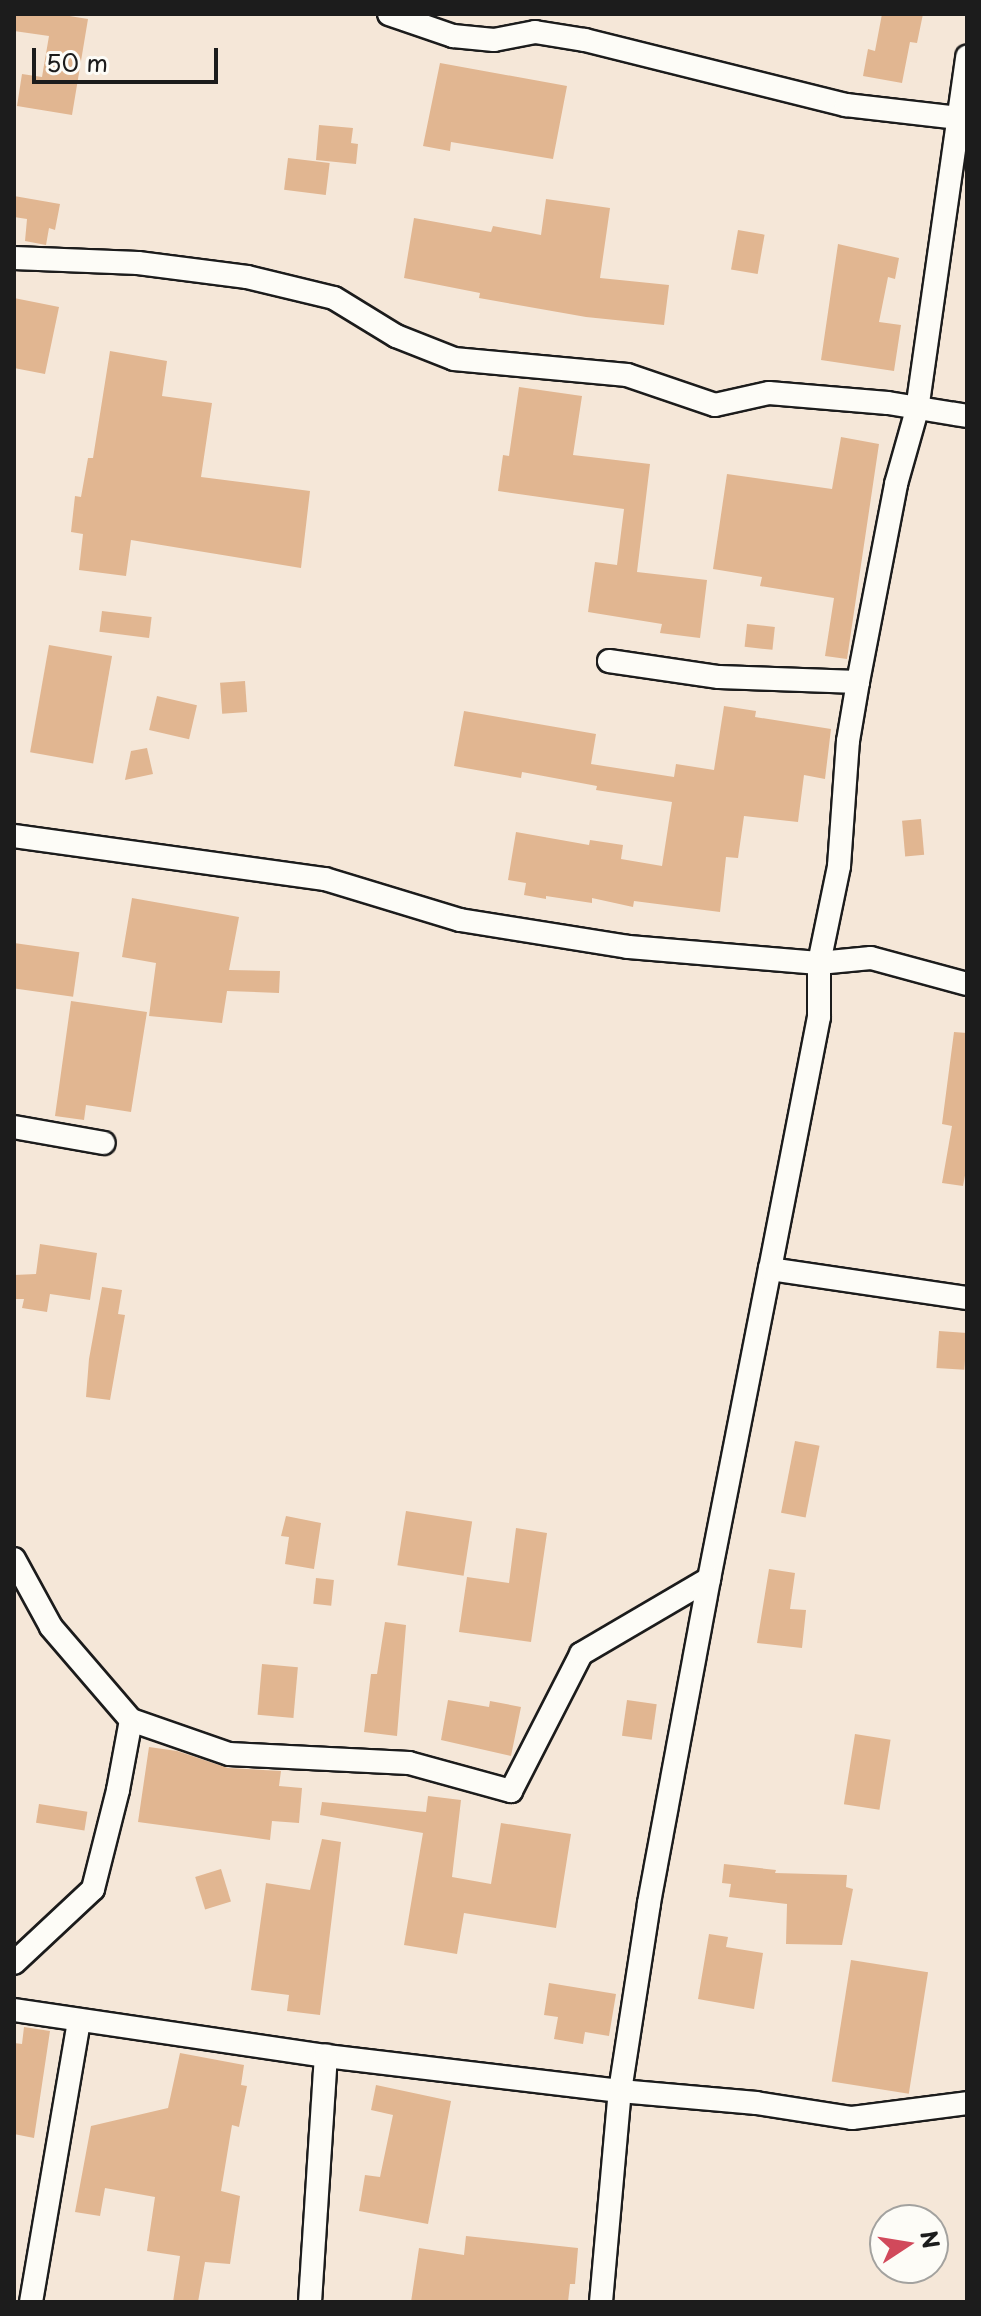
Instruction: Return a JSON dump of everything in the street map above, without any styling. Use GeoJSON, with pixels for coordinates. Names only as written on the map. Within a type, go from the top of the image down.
{"type":"FeatureCollection","features":[{"type":"Feature","properties":{"kind":"street"},"geometry":{"type":"LineString","coordinates":[[389,14],[453,36],[494,40],[535,32],[585,40],[846,105],[961,118]]}},
{"type":"Feature","properties":{"kind":"street"},"geometry":{"type":"LineString","coordinates":[[601,2302],[620,2091],[649,1903],[819,1017],[819,963],[839,866],[848,741],[896,484],[917,410],[961,118],[967,57]]}},
{"type":"Feature","properties":{"kind":"street"},"geometry":{"type":"LineString","coordinates":[[14,258],[138,263],[247,277],[334,298],[396,336],[454,359],[627,375],[715,405],[769,393],[888,403],[967,416]]}},
{"type":"Feature","properties":{"kind":"street"},"geometry":{"type":"LineString","coordinates":[[609,661],[719,677],[858,682]]}},
{"type":"Feature","properties":{"kind":"street"},"geometry":{"type":"LineString","coordinates":[[14,836],[325,879],[460,920],[598,942],[819,963],[871,958],[967,984]]}},
{"type":"Feature","properties":{"kind":"street"},"geometry":{"type":"LineString","coordinates":[[14,1127],[104,1143]]}},
{"type":"Feature","properties":{"kind":"street"},"geometry":{"type":"LineString","coordinates":[[770,1269],[967,1298]]}},
{"type":"Feature","properties":{"kind":"street"},"geometry":{"type":"LineString","coordinates":[[14,1559],[51,1627],[131,1720],[229,1754],[409,1763],[511,1791],[581,1654],[709,1579]]}},
{"type":"Feature","properties":{"kind":"street"},"geometry":{"type":"LineString","coordinates":[[14,1963],[93,1889],[118,1790],[131,1720]]}},
{"type":"Feature","properties":{"kind":"street"},"geometry":{"type":"LineString","coordinates":[[14,2010],[326,2056],[620,2091],[756,2103],[852,2118],[967,2103]]}},
{"type":"Feature","properties":{"kind":"street"},"geometry":{"type":"LineString","coordinates":[[31,2302],[79,2021]]}},
{"type":"Feature","properties":{"kind":"street"},"geometry":{"type":"LineString","coordinates":[[310,2302],[326,2056]]}},
{"type":"Feature","properties":{"kind":"building"},"geometry":{"type":"Polygon","coordinates":[[[14,14],[57,14],[88,19],[72,115],[17,106],[22,74],[42,77],[49,36],[14,31],[14,14]]]}},
{"type":"Feature","properties":{"kind":"building"},"geometry":{"type":"Polygon","coordinates":[[[882,14],[923,14],[917,43],[910,42],[902,83],[863,76],[868,49],[875,51],[882,14]]]}},
{"type":"Feature","properties":{"kind":"building"},"geometry":{"type":"Polygon","coordinates":[[[440,63],[567,86],[553,159],[451,142],[450,151],[423,146],[440,63]]]}},
{"type":"Feature","properties":{"kind":"building"},"geometry":{"type":"Polygon","coordinates":[[[319,125],[353,128],[351,143],[358,144],[356,164],[316,160],[319,125]]]}},
{"type":"Feature","properties":{"kind":"building"},"geometry":{"type":"Polygon","coordinates":[[[288,158],[330,163],[326,195],[284,190],[288,158]]]}},
{"type":"Feature","properties":{"kind":"building"},"geometry":{"type":"Polygon","coordinates":[[[14,196],[60,204],[55,230],[49,228],[46,245],[25,241],[27,219],[14,217],[14,196]]]}},
{"type":"Feature","properties":{"kind":"building"},"geometry":{"type":"Polygon","coordinates":[[[546,199],[610,208],[600,278],[669,285],[664,325],[586,317],[479,298],[480,293],[404,278],[414,218],[491,232],[493,226],[541,235],[546,199]]]}},
{"type":"Feature","properties":{"kind":"building"},"geometry":{"type":"Polygon","coordinates":[[[738,230],[765,235],[758,274],[731,269],[738,230]]]}},
{"type":"Feature","properties":{"kind":"building"},"geometry":{"type":"Polygon","coordinates":[[[838,244],[899,258],[895,279],[888,277],[879,322],[901,325],[894,371],[821,360],[838,244]]]}},
{"type":"Feature","properties":{"kind":"building"},"geometry":{"type":"Polygon","coordinates":[[[14,298],[59,307],[45,374],[14,368],[14,298]]]}},
{"type":"Feature","properties":{"kind":"building"},"geometry":{"type":"Polygon","coordinates":[[[110,351],[167,361],[162,396],[212,403],[201,477],[310,491],[301,568],[131,540],[126,576],[79,570],[83,534],[71,532],[75,496],[81,497],[88,458],[93,458],[110,351]]]}},
{"type":"Feature","properties":{"kind":"building"},"geometry":{"type":"Polygon","coordinates":[[[519,387],[582,396],[573,455],[650,464],[637,572],[707,580],[700,638],[660,633],[662,624],[588,612],[595,562],[617,565],[624,509],[498,491],[503,455],[509,456],[519,387]]]}},
{"type":"Feature","properties":{"kind":"building"},"geometry":{"type":"Polygon","coordinates":[[[841,437],[879,444],[847,659],[825,656],[834,598],[760,586],[762,577],[713,569],[727,474],[832,489],[841,437]]]}},
{"type":"Feature","properties":{"kind":"building"},"geometry":{"type":"Polygon","coordinates":[[[102,611],[152,617],[149,638],[99,632],[102,611]]]}},
{"type":"Feature","properties":{"kind":"building"},"geometry":{"type":"Polygon","coordinates":[[[747,624],[775,627],[772,650],[745,647],[747,624]]]}},
{"type":"Feature","properties":{"kind":"building"},"geometry":{"type":"Polygon","coordinates":[[[49,645],[112,656],[93,763],[30,752],[49,645]]]}},
{"type":"Feature","properties":{"kind":"building"},"geometry":{"type":"Polygon","coordinates":[[[245,681],[247,712],[222,714],[220,683],[245,681]]]}},
{"type":"Feature","properties":{"kind":"building"},"geometry":{"type":"Polygon","coordinates":[[[157,696],[197,705],[189,739],[149,730],[157,696]]]}},
{"type":"Feature","properties":{"kind":"building"},"geometry":{"type":"Polygon","coordinates":[[[724,706],[756,711],[755,717],[831,729],[825,779],[804,775],[798,822],[744,816],[738,858],[726,857],[720,912],[634,901],[633,907],[592,898],[592,903],[546,896],[546,899],[524,895],[526,883],[508,880],[516,832],[589,845],[590,840],[623,845],[621,859],[662,866],[672,802],[596,790],[597,786],[522,772],[521,778],[454,766],[464,711],[596,734],[591,764],[674,777],[676,764],[714,770],[724,706]]]}},
{"type":"Feature","properties":{"kind":"building"},"geometry":{"type":"Polygon","coordinates":[[[147,748],[153,774],[125,780],[131,751],[147,748]]]}},
{"type":"Feature","properties":{"kind":"building"},"geometry":{"type":"Polygon","coordinates":[[[921,819],[924,855],[905,857],[902,821],[921,819]]]}},
{"type":"Feature","properties":{"kind":"building"},"geometry":{"type":"Polygon","coordinates":[[[132,898],[239,917],[229,970],[280,971],[279,993],[227,991],[222,1023],[149,1016],[156,963],[122,957],[132,898]]]}},
{"type":"Feature","properties":{"kind":"building"},"geometry":{"type":"Polygon","coordinates":[[[14,943],[79,952],[73,997],[14,988],[14,943]]]}},
{"type":"Feature","properties":{"kind":"building"},"geometry":{"type":"Polygon","coordinates":[[[71,1001],[147,1012],[131,1112],[86,1105],[84,1120],[55,1116],[71,1001]]]}},
{"type":"Feature","properties":{"kind":"building"},"geometry":{"type":"Polygon","coordinates":[[[954,1032],[967,1033],[967,1165],[963,1186],[942,1183],[952,1126],[942,1124],[954,1032]]]}},
{"type":"Feature","properties":{"kind":"building"},"geometry":{"type":"Polygon","coordinates":[[[40,1244],[97,1253],[90,1300],[50,1294],[47,1312],[22,1308],[24,1299],[14,1299],[14,1275],[36,1274],[40,1244]]]}},
{"type":"Feature","properties":{"kind":"building"},"geometry":{"type":"Polygon","coordinates":[[[102,1287],[122,1290],[118,1314],[125,1315],[110,1400],[86,1397],[89,1359],[102,1287]]]}},
{"type":"Feature","properties":{"kind":"building"},"geometry":{"type":"Polygon","coordinates":[[[939,1331],[967,1333],[964,1370],[936,1368],[939,1331]]]}},
{"type":"Feature","properties":{"kind":"building"},"geometry":{"type":"Polygon","coordinates":[[[795,1441],[820,1446],[806,1517],[781,1513],[795,1441]]]}},
{"type":"Feature","properties":{"kind":"building"},"geometry":{"type":"Polygon","coordinates":[[[406,1511],[472,1521],[464,1576],[397,1565],[406,1511]]]}},
{"type":"Feature","properties":{"kind":"building"},"geometry":{"type":"Polygon","coordinates":[[[286,1516],[321,1523],[314,1569],[285,1564],[289,1537],[281,1536],[286,1516]]]}},
{"type":"Feature","properties":{"kind":"building"},"geometry":{"type":"Polygon","coordinates":[[[516,1528],[547,1533],[531,1642],[459,1632],[467,1577],[509,1583],[516,1528]]]}},
{"type":"Feature","properties":{"kind":"building"},"geometry":{"type":"Polygon","coordinates":[[[769,1569],[795,1573],[790,1609],[806,1610],[802,1648],[757,1643],[769,1569]]]}},
{"type":"Feature","properties":{"kind":"building"},"geometry":{"type":"Polygon","coordinates":[[[316,1578],[334,1580],[331,1606],[313,1604],[316,1578]]]}},
{"type":"Feature","properties":{"kind":"building"},"geometry":{"type":"Polygon","coordinates":[[[385,1622],[406,1625],[397,1736],[364,1732],[371,1674],[377,1674],[385,1622]]]}},
{"type":"Feature","properties":{"kind":"building"},"geometry":{"type":"Polygon","coordinates":[[[262,1664],[298,1667],[293,1718],[258,1715],[262,1664]]]}},
{"type":"Feature","properties":{"kind":"building"},"geometry":{"type":"Polygon","coordinates":[[[448,1700],[489,1707],[490,1701],[521,1707],[511,1756],[441,1740],[448,1700]]]}},
{"type":"Feature","properties":{"kind":"building"},"geometry":{"type":"Polygon","coordinates":[[[627,1700],[657,1704],[652,1740],[622,1736],[627,1700]]]}},
{"type":"Feature","properties":{"kind":"building"},"geometry":{"type":"Polygon","coordinates":[[[855,1734],[891,1740],[879,1810],[844,1804],[855,1734]]]}},
{"type":"Feature","properties":{"kind":"building"},"geometry":{"type":"Polygon","coordinates":[[[149,1747],[177,1751],[228,1768],[281,1771],[279,1786],[302,1788],[299,1823],[272,1821],[270,1840],[138,1822],[149,1747]]]}},
{"type":"Feature","properties":{"kind":"building"},"geometry":{"type":"Polygon","coordinates":[[[428,1796],[461,1800],[452,1877],[491,1884],[501,1823],[571,1834],[556,1928],[464,1913],[457,1954],[404,1945],[423,1833],[320,1815],[322,1802],[426,1812],[428,1796]]]}},
{"type":"Feature","properties":{"kind":"building"},"geometry":{"type":"Polygon","coordinates":[[[39,1804],[87,1812],[84,1830],[36,1823],[39,1804]]]}},
{"type":"Feature","properties":{"kind":"building"},"geometry":{"type":"Polygon","coordinates":[[[322,1839],[341,1842],[320,2015],[287,2011],[289,1995],[251,1990],[266,1883],[310,1890],[322,1839]]]}},
{"type":"Feature","properties":{"kind":"building"},"geometry":{"type":"Polygon","coordinates":[[[724,1864],[776,1870],[775,1873],[847,1875],[846,1887],[853,1889],[842,1945],[786,1944],[787,1904],[729,1897],[731,1884],[722,1883],[724,1864]]]}},
{"type":"Feature","properties":{"kind":"building"},"geometry":{"type":"Polygon","coordinates":[[[221,1869],[231,1902],[205,1909],[195,1877],[221,1869]]]}},
{"type":"Feature","properties":{"kind":"building"},"geometry":{"type":"Polygon","coordinates":[[[709,1934],[728,1937],[726,1947],[763,1953],[754,2009],[698,1999],[709,1934]]]}},
{"type":"Feature","properties":{"kind":"building"},"geometry":{"type":"Polygon","coordinates":[[[851,1960],[928,1972],[909,2094],[832,2081],[851,1960]]]}},
{"type":"Feature","properties":{"kind":"building"},"geometry":{"type":"Polygon","coordinates":[[[549,1983],[616,1994],[609,2036],[585,2032],[583,2044],[554,2039],[558,2017],[544,2015],[549,1983]]]}},
{"type":"Feature","properties":{"kind":"building"},"geometry":{"type":"Polygon","coordinates":[[[24,2027],[50,2031],[34,2138],[14,2134],[14,2043],[22,2044],[24,2027]]]}},
{"type":"Feature","properties":{"kind":"building"},"geometry":{"type":"Polygon","coordinates":[[[180,2053],[244,2065],[241,2085],[247,2086],[239,2127],[232,2125],[221,2191],[240,2196],[230,2264],[205,2262],[198,2302],[173,2302],[180,2256],[147,2251],[155,2197],[105,2188],[100,2216],[75,2212],[91,2126],[168,2108],[180,2053]]]}},
{"type":"Feature","properties":{"kind":"building"},"geometry":{"type":"Polygon","coordinates":[[[376,2085],[451,2101],[428,2224],[359,2211],[365,2175],[380,2177],[393,2115],[371,2110],[376,2085]]]}},
{"type":"Feature","properties":{"kind":"building"},"geometry":{"type":"Polygon","coordinates":[[[466,2236],[578,2248],[575,2284],[570,2284],[568,2302],[411,2302],[419,2248],[464,2255],[466,2236]]]}}]}
